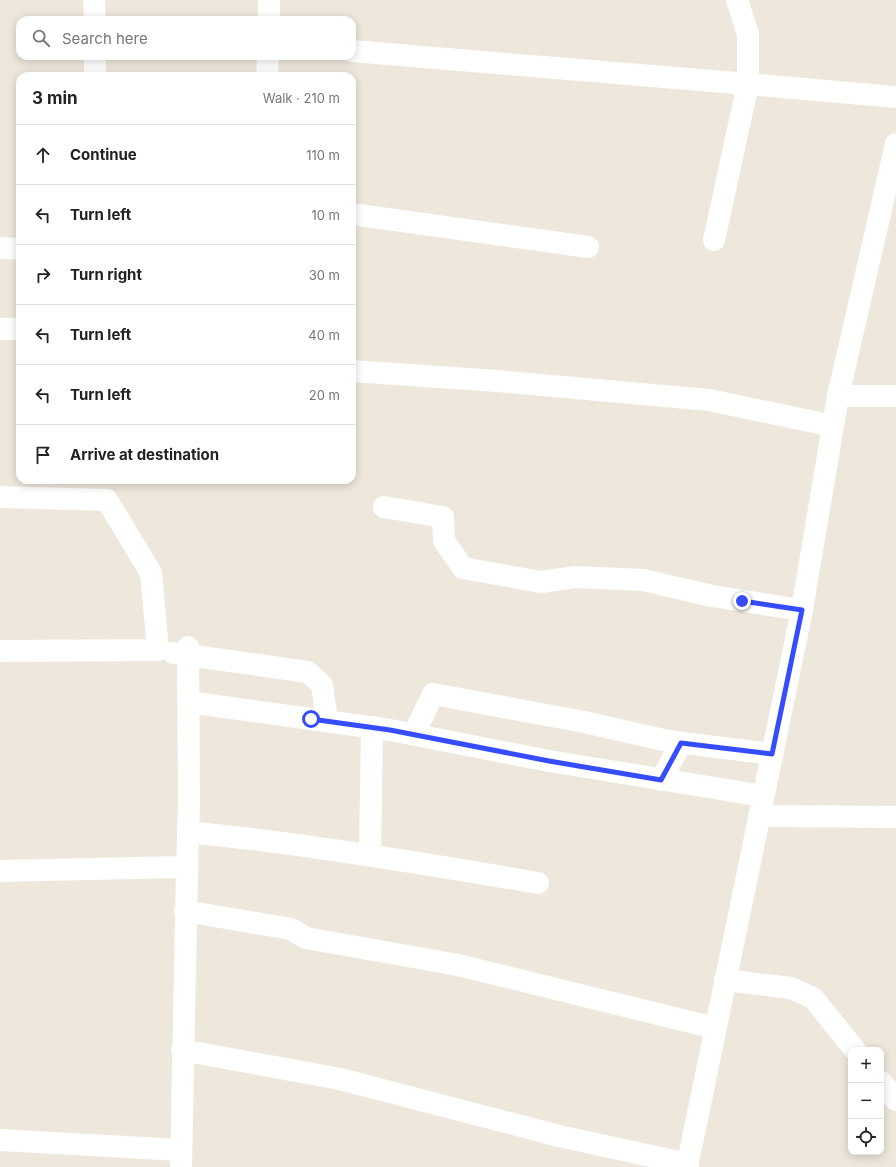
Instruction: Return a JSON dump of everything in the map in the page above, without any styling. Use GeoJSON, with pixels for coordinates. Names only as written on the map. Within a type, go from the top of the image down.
{"type":"FeatureCollection","features":[{"type":"Feature","properties":{"kind":"street"},"geometry":{"type":"LineString","coordinates":[[94,0],[95,16]]}},
{"type":"Feature","properties":{"kind":"street"},"geometry":{"type":"LineString","coordinates":[[269,0],[269,16]]}},
{"type":"Feature","properties":{"kind":"street"},"geometry":{"type":"LineString","coordinates":[[714,240],[748,84],[748,34],[737,0]]}},
{"type":"Feature","properties":{"kind":"street"},"geometry":{"type":"LineString","coordinates":[[356,51],[896,97]]}},
{"type":"Feature","properties":{"kind":"street"},"geometry":{"type":"LineString","coordinates":[[95,60],[95,72]]}},
{"type":"Feature","properties":{"kind":"street"},"geometry":{"type":"LineString","coordinates":[[267,72],[268,60]]}},
{"type":"Feature","properties":{"kind":"street"},"geometry":{"type":"LineString","coordinates":[[182,1050],[340,1079],[559,1136],[687,1165],[802,610],[838,396],[896,144]]}},
{"type":"Feature","properties":{"kind":"street"},"geometry":{"type":"LineString","coordinates":[[356,215],[588,246]]}},
{"type":"Feature","properties":{"kind":"street"},"geometry":{"type":"LineString","coordinates":[[0,248],[16,249]]}},
{"type":"Feature","properties":{"kind":"street"},"geometry":{"type":"LineString","coordinates":[[0,329],[16,329]]}},
{"type":"Feature","properties":{"kind":"street"},"geometry":{"type":"LineString","coordinates":[[356,371],[497,381],[709,400],[833,426]]}},
{"type":"Feature","properties":{"kind":"street"},"geometry":{"type":"LineString","coordinates":[[838,396],[896,396]]}},
{"type":"Feature","properties":{"kind":"street"},"geometry":{"type":"LineString","coordinates":[[0,496],[107,500],[151,573],[158,650]]}},
{"type":"Feature","properties":{"kind":"street"},"geometry":{"type":"LineString","coordinates":[[384,507],[443,518],[444,541],[463,568],[541,582],[575,577],[643,580],[712,596],[802,610]]}},
{"type":"Feature","properties":{"kind":"street"},"geometry":{"type":"LineString","coordinates":[[0,651],[188,651],[308,672],[322,685],[327,721]]}},
{"type":"Feature","properties":{"kind":"street"},"geometry":{"type":"LineString","coordinates":[[0,1140],[180,1158],[186,871],[189,803],[188,651]]}},
{"type":"Feature","properties":{"kind":"street"},"geometry":{"type":"LineString","coordinates":[[414,734],[433,694],[584,722],[668,741],[772,754]]}},
{"type":"Feature","properties":{"kind":"street"},"geometry":{"type":"LineString","coordinates":[[188,702],[414,734],[549,761],[661,780],[761,806],[896,817]]}},
{"type":"Feature","properties":{"kind":"street"},"geometry":{"type":"LineString","coordinates":[[370,855],[372,727]]}},
{"type":"Feature","properties":{"kind":"street"},"geometry":{"type":"LineString","coordinates":[[661,780],[681,743]]}},
{"type":"Feature","properties":{"kind":"street"},"geometry":{"type":"LineString","coordinates":[[188,832],[265,840],[370,855],[538,883]]}},
{"type":"Feature","properties":{"kind":"street"},"geometry":{"type":"LineString","coordinates":[[0,871],[180,867],[186,871]]}},
{"type":"Feature","properties":{"kind":"street"},"geometry":{"type":"LineString","coordinates":[[185,911],[291,929],[306,938],[458,965],[715,1028]]}},
{"type":"Feature","properties":{"kind":"street"},"geometry":{"type":"LineString","coordinates":[[725,980],[791,988],[813,998],[853,1047]]}},
{"type":"Feature","properties":{"kind":"street"},"geometry":{"type":"LineString","coordinates":[[882,1083],[896,1100]]}},
{"type":"Feature","properties":{"kind":"route"},"geometry":{"type":"LineString","coordinates":[[311,719],[390,730],[549,761],[661,780],[681,743],[772,754],[802,610],[742,601]]}}]}
